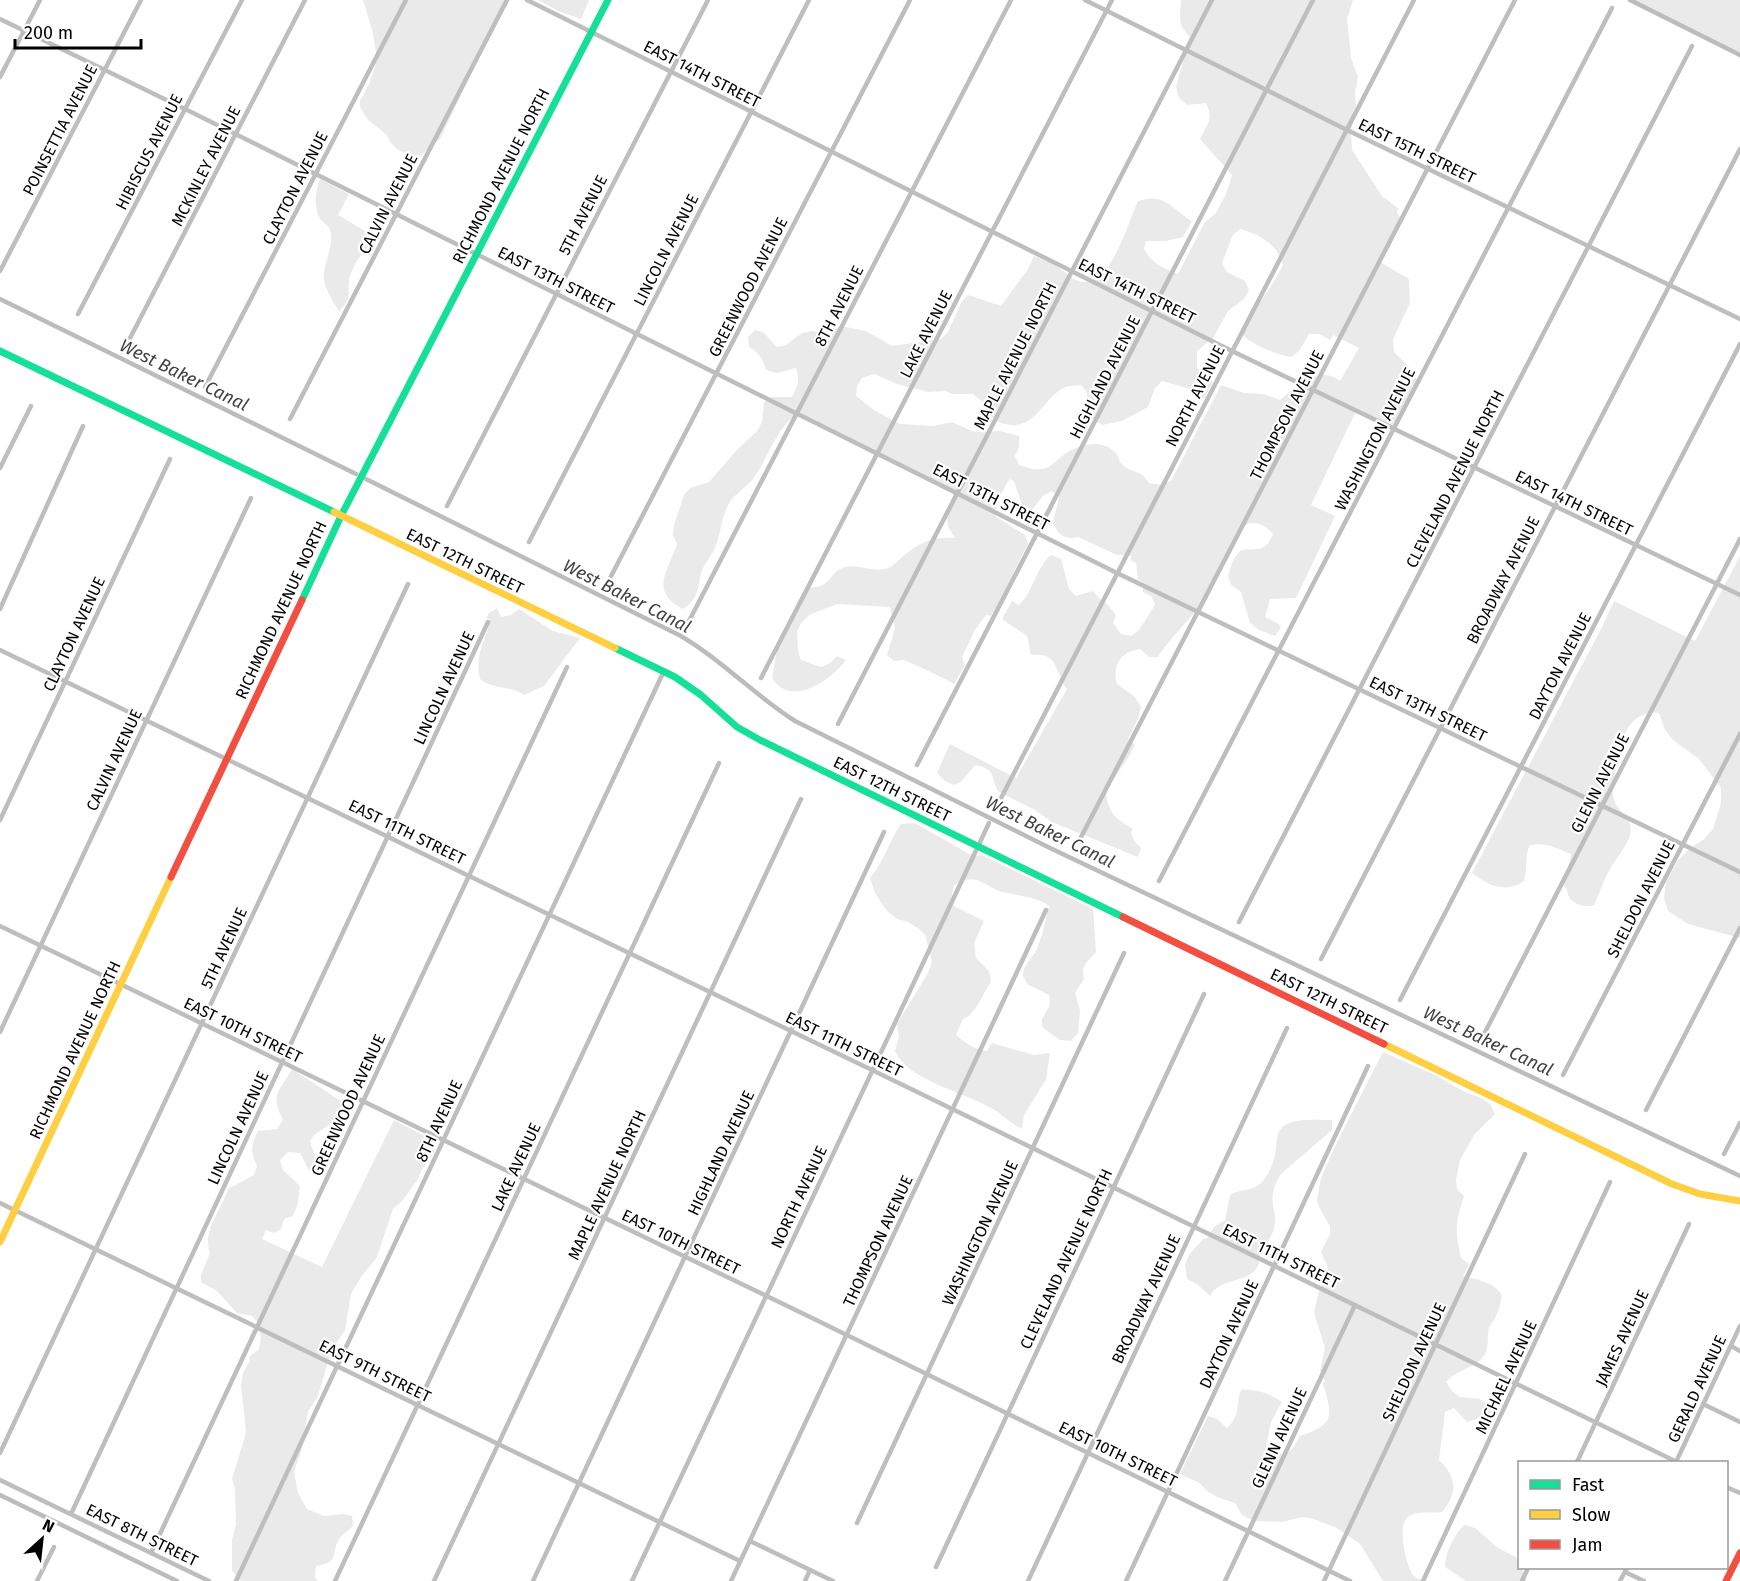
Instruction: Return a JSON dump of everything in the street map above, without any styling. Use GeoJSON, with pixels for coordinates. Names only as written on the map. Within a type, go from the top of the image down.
{"type":"FeatureCollection","features":[{"type":"Feature","properties":{"kind":"street"},"geometry":{"type":"LineString","coordinates":[[0,77],[40,0]]}},
{"type":"Feature","properties":{"kind":"street","name":"POINSETTIA AVENUE"},"geometry":{"type":"LineString","coordinates":[[0,271],[141,0]]}},
{"type":"Feature","properties":{"kind":"street","name":"HIBISCUS AVENUE"},"geometry":{"type":"LineString","coordinates":[[78,314],[242,0]]}},
{"type":"Feature","properties":{"kind":"street","name":"MCKINLEY AVENUE"},"geometry":{"type":"LineString","coordinates":[[127,344],[305,0]]}},
{"type":"Feature","properties":{"kind":"street","name":"CLAYTON AVENUE"},"geometry":{"type":"LineString","coordinates":[[205,387],[406,0]]}},
{"type":"Feature","properties":{"kind":"street","name":"CALVIN AVENUE"},"geometry":{"type":"LineString","coordinates":[[290,419],[507,0]]}},
{"type":"Feature","properties":{"kind":"street","name":"EAST 14TH STREET"},"geometry":{"type":"LineString","coordinates":[[527,0],[1152,312],[1740,595]]}},
{"type":"Feature","properties":{"kind":"street","name":"RICHMOND AVENUE NORTH"},"geometry":{"type":"LineString","coordinates":[[0,1242],[341,516],[608,0]]}},
{"type":"Feature","properties":{"kind":"street","name":"5TH AVENUE"},"geometry":{"type":"LineString","coordinates":[[447,506],[708,0]]}},
{"type":"Feature","properties":{"kind":"street","name":"LINCOLN AVENUE"},"geometry":{"type":"LineString","coordinates":[[529,542],[809,0]]}},
{"type":"Feature","properties":{"kind":"street","name":"GREENWOOD AVENUE"},"geometry":{"type":"LineString","coordinates":[[608,584],[910,0]]}},
{"type":"Feature","properties":{"kind":"street","name":"8TH AVENUE"},"geometry":{"type":"LineString","coordinates":[[688,623],[1011,0]]}},
{"type":"Feature","properties":{"kind":"street","name":"EAST 15TH STREET"},"geometry":{"type":"LineString","coordinates":[[1085,0],[1427,169],[1740,319]]}},
{"type":"Feature","properties":{"kind":"street","name":"LAKE AVENUE"},"geometry":{"type":"LineString","coordinates":[[761,678],[1112,0]]}},
{"type":"Feature","properties":{"kind":"street","name":"MAPLE AVENUE NORTH"},"geometry":{"type":"LineString","coordinates":[[838,724],[1212,0]]}},
{"type":"Feature","properties":{"kind":"street","name":"HIGHLAND AVENUE"},"geometry":{"type":"LineString","coordinates":[[917,765],[1313,0]]}},
{"type":"Feature","properties":{"kind":"street","name":"NORTH AVENUE"},"geometry":{"type":"LineString","coordinates":[[998,804],[1414,0]]}},
{"type":"Feature","properties":{"kind":"street","name":"THOMPSON AVENUE"},"geometry":{"type":"LineString","coordinates":[[1079,841],[1515,0]]}},
{"type":"Feature","properties":{"kind":"street","name":"WASHINGTON AVENUE"},"geometry":{"type":"LineString","coordinates":[[1159,881],[1612,8]]}},
{"type":"Feature","properties":{"kind":"street","name":"EAST 13TH STREET"},"geometry":{"type":"LineString","coordinates":[[0,19],[105,69],[1118,573],[1740,872]]}},
{"type":"Feature","properties":{"kind":"street","name":"CLEVELAND AVENUE NORTH"},"geometry":{"type":"LineString","coordinates":[[1239,922],[1692,46]]}},
{"type":"Feature","properties":{"kind":"street","name":"BROADWAY AVENUE"},"geometry":{"type":"LineString","coordinates":[[1321,958],[1740,149]]}},
{"type":"Feature","properties":{"kind":"street","name":"DAYTON AVENUE"},"geometry":{"type":"LineString","coordinates":[[1400,1000],[1740,344]]}},
{"type":"Feature","properties":{"kind":"street","name":"EAST 12TH STREET"},"geometry":{"type":"LineString","coordinates":[[0,351],[664,671],[692,688],[744,732],[1672,1184],[1700,1194],[1740,1201]]}},
{"type":"Feature","properties":{"kind":"street"},"geometry":{"type":"LineString","coordinates":[[0,468],[31,406]]}},
{"type":"Feature","properties":{"kind":"street"},"geometry":{"type":"LineString","coordinates":[[0,609],[83,426]]}},
{"type":"Feature","properties":{"kind":"street","name":"CLAYTON AVENUE"},"geometry":{"type":"LineString","coordinates":[[0,820],[170,459]]}},
{"type":"Feature","properties":{"kind":"street","name":"CALVIN AVENUE"},"geometry":{"type":"LineString","coordinates":[[0,1032],[250,498]]}},
{"type":"Feature","properties":{"kind":"street","name":"GLENN AVENUE"},"geometry":{"type":"LineString","coordinates":[[1482,1038],[1740,539]]}},
{"type":"Feature","properties":{"kind":"street","name":"5TH AVENUE"},"geometry":{"type":"LineString","coordinates":[[0,1453],[408,584]]}},
{"type":"Feature","properties":{"kind":"street","name":"LINCOLN AVENUE"},"geometry":{"type":"LineString","coordinates":[[71,1514],[488,622]]}},
{"type":"Feature","properties":{"kind":"street","name":"EAST 11TH STREET"},"geometry":{"type":"LineString","coordinates":[[0,650],[872,1070],[1675,1461]]}},
{"type":"Feature","properties":{"kind":"street","name":"GREENWOOD AVENUE"},"geometry":{"type":"LineString","coordinates":[[151,1553],[567,667]]}},
{"type":"Feature","properties":{"kind":"street","name":"8TH AVENUE"},"geometry":{"type":"LineString","coordinates":[[236,1581],[664,671]]}},
{"type":"Feature","properties":{"kind":"street","name":"SHELDON AVENUE"},"geometry":{"type":"LineString","coordinates":[[1563,1076],[1740,734]]}},
{"type":"Feature","properties":{"kind":"street","name":"LAKE AVENUE"},"geometry":{"type":"LineString","coordinates":[[336,1581],[719,763]]}},
{"type":"Feature","properties":{"kind":"street","name":"MAPLE AVENUE NORTH"},"geometry":{"type":"LineString","coordinates":[[434,1581],[801,799]]}},
{"type":"Feature","properties":{"kind":"street","name":"NORTH AVENUE"},"geometry":{"type":"LineString","coordinates":[[632,1581],[989,823]]}},
{"type":"Feature","properties":{"kind":"street","name":"HIGHLAND AVENUE"},"geometry":{"type":"LineString","coordinates":[[533,1581],[884,832]]}},
{"type":"Feature","properties":{"kind":"street","name":"THOMPSON AVENUE"},"geometry":{"type":"LineString","coordinates":[[731,1581],[1046,910]]}},
{"type":"Feature","properties":{"kind":"street","name":"EAST 10TH STREET"},"geometry":{"type":"LineString","coordinates":[[0,926],[1350,1581]]}},
{"type":"Feature","properties":{"kind":"street"},"geometry":{"type":"LineString","coordinates":[[1646,1110],[1740,928]]}},
{"type":"Feature","properties":{"kind":"street","name":"WASHINGTON AVENUE"},"geometry":{"type":"LineString","coordinates":[[857,1523],[1124,953]]}},
{"type":"Feature","properties":{"kind":"street","name":"CLEVELAND AVENUE NORTH"},"geometry":{"type":"LineString","coordinates":[[936,1566],[1204,994]]}},
{"type":"Feature","properties":{"kind":"street","name":"BROADWAY AVENUE"},"geometry":{"type":"LineString","coordinates":[[1028,1581],[1287,1028]]}},
{"type":"Feature","properties":{"kind":"street","name":"DAYTON AVENUE"},"geometry":{"type":"LineString","coordinates":[[1126,1581],[1368,1066]]}},
{"type":"Feature","properties":{"kind":"street"},"geometry":{"type":"LineString","coordinates":[[1724,1154],[1740,1123]]}},
{"type":"Feature","properties":{"kind":"street","name":"SHELDON AVENUE"},"geometry":{"type":"LineString","coordinates":[[1324,1581],[1525,1154]]}},
{"type":"Feature","properties":{"kind":"street","name":"MICHAEL AVENUE"},"geometry":{"type":"LineString","coordinates":[[1423,1581],[1610,1182]]}},
{"type":"Feature","properties":{"kind":"street","name":"EAST 9TH STREET"},"geometry":{"type":"LineString","coordinates":[[0,1203],[740,1561]]}},
{"type":"Feature","properties":{"kind":"street","name":"JAMES AVENUE"},"geometry":{"type":"LineString","coordinates":[[1577,1461],[1689,1224]]}},
{"type":"Feature","properties":{"kind":"street","name":"GLENN AVENUE"},"geometry":{"type":"LineString","coordinates":[[1225,1581],[1354,1305]]}},
{"type":"Feature","properties":{"kind":"street","name":"GERALD AVENUE"},"geometry":{"type":"LineString","coordinates":[[1677,1461],[1740,1326]]}},
{"type":"Feature","properties":{"kind":"street"},"geometry":{"type":"LineString","coordinates":[[1731,1346],[1740,1351]]}},
{"type":"Feature","properties":{"kind":"street"},"geometry":{"type":"LineString","coordinates":[[1703,1404],[1740,1422]]}},
{"type":"Feature","properties":{"kind":"street","name":"EAST 8TH STREET"},"geometry":{"type":"LineString","coordinates":[[0,1480],[209,1581]]}},
{"type":"Feature","properties":{"kind":"street"},"geometry":{"type":"LineString","coordinates":[[750,1541],[833,1581]]}},
{"type":"Feature","properties":{"kind":"street"},"geometry":{"type":"LineString","coordinates":[[37,1581],[54,1547]]}},
{"type":"Feature","properties":{"kind":"street"},"geometry":{"type":"LineString","coordinates":[[1726,1581],[1740,1553]]}},
{"type":"Feature","properties":{"kind":"street"},"geometry":{"type":"LineString","coordinates":[[805,1581],[810,1570]]}},
{"type":"Feature","properties":{"kind":"street"},"geometry":{"type":"LineString","coordinates":[[1620,1581],[1626,1570],[1644,1581]]}},
{"type":"Feature","properties":{"kind":"shaded area"},"geometry":{"type":"Polygon","coordinates":[[[363,0],[506,0],[440,139],[421,155],[413,157],[397,149],[387,135],[368,120],[360,107],[360,101],[370,82],[377,60],[373,33],[363,0]]]}},
{"type":"Feature","properties":{"kind":"shaded area"},"geometry":{"type":"Polygon","coordinates":[[[538,0],[589,0],[581,19],[558,11],[538,0]]]}},
{"type":"Feature","properties":{"kind":"shaded area"},"geometry":{"type":"Polygon","coordinates":[[[1181,0],[1353,0],[1347,19],[1351,58],[1358,77],[1355,93],[1356,111],[1351,130],[1352,150],[1382,196],[1398,208],[1397,213],[1401,218],[1380,262],[1409,279],[1410,303],[1393,339],[1394,352],[1411,369],[1418,381],[1392,430],[1356,411],[1311,505],[1335,516],[1296,598],[1270,599],[1265,617],[1281,627],[1275,636],[1259,630],[1250,623],[1241,592],[1231,585],[1228,576],[1233,560],[1241,550],[1264,547],[1273,534],[1260,524],[1250,523],[1237,532],[1205,597],[1158,657],[1149,657],[1140,649],[1127,653],[1119,660],[1116,671],[1117,684],[1135,697],[1141,707],[1128,739],[1135,745],[1106,792],[1111,811],[1133,829],[1131,832],[1134,841],[1141,848],[1138,857],[1052,822],[1035,810],[999,792],[987,769],[975,765],[962,781],[954,785],[945,781],[937,773],[950,744],[1016,778],[1067,689],[1052,660],[1040,655],[1031,655],[1027,636],[1002,619],[1012,601],[1019,605],[1024,599],[1041,567],[1051,555],[1061,559],[1069,589],[1076,596],[1093,591],[1116,616],[1113,623],[1121,634],[1131,636],[1139,630],[1155,605],[1152,597],[1143,592],[1143,582],[1138,580],[1136,563],[1130,560],[1132,556],[1117,555],[1078,537],[1066,537],[1057,530],[1053,523],[1059,497],[1057,492],[1056,494],[1052,491],[1043,496],[1031,511],[1022,505],[1014,481],[1010,479],[1005,487],[995,516],[1025,535],[1028,544],[1008,588],[991,616],[986,615],[975,630],[962,657],[965,665],[954,684],[904,660],[894,661],[887,655],[895,628],[890,607],[837,604],[809,615],[797,631],[801,660],[821,667],[830,663],[837,656],[846,660],[839,668],[821,683],[800,691],[789,691],[780,687],[772,678],[777,650],[808,587],[821,586],[842,568],[853,566],[876,570],[888,568],[921,544],[934,539],[956,538],[947,523],[948,513],[955,496],[949,489],[796,415],[783,427],[753,479],[730,502],[714,550],[702,571],[692,601],[683,609],[672,602],[666,595],[664,580],[677,544],[673,535],[674,525],[684,495],[690,488],[709,482],[757,431],[762,422],[764,402],[772,397],[792,397],[797,386],[796,368],[777,373],[766,370],[760,356],[749,347],[748,337],[755,330],[764,333],[777,347],[786,345],[802,333],[811,331],[826,333],[841,326],[866,331],[892,346],[941,339],[948,332],[962,301],[968,295],[1001,306],[1028,269],[1034,256],[1056,266],[1078,281],[1090,281],[1100,276],[1117,252],[1138,201],[1154,198],[1167,203],[1192,221],[1183,237],[1166,241],[1146,241],[1144,249],[1154,262],[1178,274],[1205,222],[1216,213],[1226,194],[1232,175],[1200,139],[1209,118],[1206,103],[1187,105],[1179,98],[1176,87],[1190,37],[1181,24],[1181,0]],[[1240,229],[1233,235],[1222,263],[1227,272],[1245,281],[1249,290],[1244,299],[1228,311],[1213,338],[1197,351],[1197,368],[1213,382],[1204,399],[1190,389],[1162,381],[1155,388],[1148,407],[1122,421],[1102,425],[1089,416],[1086,392],[1081,385],[1070,386],[1058,391],[1032,418],[1016,425],[995,420],[987,406],[973,394],[928,392],[897,384],[874,374],[862,378],[857,386],[856,396],[874,410],[900,424],[934,426],[952,422],[974,432],[1000,431],[1019,436],[1019,447],[1015,456],[1019,465],[1026,467],[1043,469],[1071,450],[1084,445],[1097,444],[1110,448],[1123,465],[1143,476],[1149,483],[1160,485],[1171,481],[1221,385],[1244,393],[1264,394],[1280,400],[1308,379],[1316,376],[1332,376],[1340,381],[1359,348],[1333,335],[1330,340],[1319,334],[1309,334],[1299,351],[1291,357],[1265,349],[1242,335],[1283,265],[1273,246],[1240,229]]]}},
{"type":"Feature","properties":{"kind":"shaded area"},"geometry":{"type":"Polygon","coordinates":[[[1634,0],[1740,0],[1740,53],[1634,0]]]}},
{"type":"Feature","properties":{"kind":"shaded area"},"geometry":{"type":"Polygon","coordinates":[[[320,179],[349,194],[338,215],[377,238],[354,265],[350,276],[348,298],[339,311],[328,292],[324,277],[331,245],[331,232],[318,216],[316,194],[320,179]]]}},
{"type":"Feature","properties":{"kind":"shaded area"},"geometry":{"type":"Polygon","coordinates":[[[1740,556],[1740,938],[1688,924],[1668,911],[1664,898],[1666,882],[1679,859],[1713,829],[1721,803],[1721,788],[1699,759],[1673,740],[1665,730],[1659,713],[1639,717],[1632,723],[1623,739],[1616,768],[1613,796],[1630,823],[1630,835],[1594,905],[1581,905],[1570,898],[1564,887],[1571,854],[1551,846],[1530,845],[1524,881],[1517,885],[1497,886],[1472,873],[1614,601],[1695,641],[1740,556]]]}},
{"type":"Feature","properties":{"kind":"shaded area"},"geometry":{"type":"Polygon","coordinates":[[[497,608],[501,617],[511,615],[519,609],[553,631],[580,638],[544,686],[524,695],[491,685],[480,679],[479,655],[490,620],[486,618],[497,608]]]}},
{"type":"Feature","properties":{"kind":"shaded area"},"geometry":{"type":"Polygon","coordinates":[[[915,823],[969,854],[978,856],[980,854],[1093,909],[1096,952],[1086,963],[1083,969],[1084,979],[1075,993],[1080,1010],[1078,1033],[1071,1041],[1060,1040],[1042,1027],[1042,1019],[1050,1005],[1049,995],[1027,984],[1023,976],[1024,968],[1036,951],[1042,935],[1049,906],[1032,898],[999,891],[977,880],[965,880],[954,885],[951,899],[954,906],[984,921],[974,943],[976,958],[989,971],[991,981],[975,1009],[963,1019],[956,1035],[970,1046],[987,1051],[992,1043],[1034,1055],[1050,1053],[1046,1080],[1024,1115],[1022,1129],[980,1102],[924,1078],[901,1061],[895,1051],[899,1037],[897,1024],[928,973],[932,961],[925,935],[919,929],[908,922],[897,919],[886,910],[875,893],[870,878],[901,824],[915,823]]]}},
{"type":"Feature","properties":{"kind":"shaded area"},"geometry":{"type":"Polygon","coordinates":[[[1383,1052],[1481,1098],[1490,1104],[1495,1114],[1474,1135],[1460,1160],[1456,1180],[1457,1189],[1464,1196],[1457,1233],[1461,1258],[1469,1264],[1463,1276],[1494,1287],[1501,1294],[1501,1301],[1489,1328],[1484,1356],[1446,1382],[1460,1397],[1480,1399],[1495,1413],[1467,1422],[1454,1408],[1445,1412],[1439,1460],[1452,1479],[1451,1498],[1442,1512],[1418,1513],[1409,1516],[1403,1531],[1404,1547],[1410,1570],[1415,1577],[1425,1581],[1383,1581],[1360,1544],[1335,1527],[1303,1517],[1282,1522],[1254,1521],[1242,1515],[1235,1503],[1217,1497],[1200,1483],[1180,1474],[1208,1416],[1217,1419],[1227,1428],[1236,1415],[1241,1390],[1262,1392],[1282,1402],[1271,1422],[1266,1446],[1278,1453],[1290,1451],[1300,1436],[1320,1427],[1328,1417],[1328,1404],[1323,1384],[1325,1381],[1320,1371],[1325,1348],[1314,1313],[1318,1294],[1327,1275],[1328,1268],[1321,1252],[1330,1234],[1330,1226],[1317,1200],[1321,1178],[1336,1144],[1383,1052]]]}},
{"type":"Feature","properties":{"kind":"shaded area"},"geometry":{"type":"Polygon","coordinates":[[[292,1069],[344,1103],[335,1121],[314,1135],[310,1141],[317,1160],[318,1171],[309,1170],[300,1153],[288,1152],[280,1160],[283,1170],[300,1186],[298,1203],[293,1216],[284,1219],[281,1229],[274,1233],[266,1230],[262,1239],[322,1267],[394,1120],[434,1141],[434,1152],[403,1200],[393,1209],[377,1257],[351,1294],[345,1330],[331,1351],[318,1396],[308,1412],[301,1452],[294,1471],[298,1493],[307,1509],[324,1516],[343,1514],[352,1516],[353,1526],[339,1539],[332,1560],[316,1566],[317,1581],[240,1581],[232,1570],[232,1539],[236,1524],[235,1489],[232,1479],[246,1433],[241,1385],[243,1373],[250,1361],[249,1357],[259,1349],[261,1337],[258,1323],[252,1316],[237,1313],[217,1291],[201,1282],[201,1275],[210,1253],[208,1236],[210,1228],[228,1189],[254,1175],[257,1166],[252,1148],[258,1131],[277,1129],[283,1120],[277,1098],[280,1088],[292,1069]]]}},
{"type":"Feature","properties":{"kind":"shaded area"},"geometry":{"type":"Polygon","coordinates":[[[1301,1120],[1332,1120],[1332,1130],[1281,1174],[1277,1181],[1273,1197],[1274,1228],[1256,1269],[1245,1277],[1219,1286],[1210,1296],[1197,1284],[1187,1279],[1185,1265],[1189,1255],[1203,1239],[1207,1238],[1214,1227],[1225,1220],[1230,1195],[1256,1187],[1267,1175],[1275,1155],[1278,1134],[1282,1128],[1301,1120]]]}},
{"type":"Feature","properties":{"kind":"shaded area"},"geometry":{"type":"Polygon","coordinates":[[[1465,1525],[1475,1528],[1498,1548],[1516,1557],[1518,1569],[1522,1569],[1527,1581],[1466,1581],[1445,1567],[1451,1544],[1465,1525]]]}},
{"type":"Feature","properties":{"kind":"waterway"},"geometry":{"type":"LineString","coordinates":[[1630,0],[1740,55]]}},
{"type":"Feature","properties":{"kind":"waterway","name":"West Baker Canal"},"geometry":{"type":"LineString","coordinates":[[0,299],[356,474]]}},
{"type":"Feature","properties":{"kind":"waterway","name":"West Baker Canal"},"geometry":{"type":"LineString","coordinates":[[366,479],[679,635],[709,655],[795,721],[1050,848],[1740,1176]]}},
{"type":"Feature","properties":{"kind":"waterway"},"geometry":{"type":"LineString","coordinates":[[0,1495],[177,1581]]}},
{"type":"Feature","properties":{"kind":"traffic: fast"},"geometry":{"type":"LineString","coordinates":[[302,600],[341,516],[608,0]]}},
{"type":"Feature","properties":{"kind":"traffic: fast"},"geometry":{"type":"LineString","coordinates":[[0,351],[334,512]]}},
{"type":"Feature","properties":{"kind":"traffic: fast"},"geometry":{"type":"LineString","coordinates":[[615,648],[675,677],[701,695],[737,727],[760,740],[1123,917]]}},
{"type":"Feature","properties":{"kind":"traffic: slow"},"geometry":{"type":"LineString","coordinates":[[334,512],[615,648]]}},
{"type":"Feature","properties":{"kind":"traffic: slow"},"geometry":{"type":"LineString","coordinates":[[0,1242],[171,877]]}},
{"type":"Feature","properties":{"kind":"traffic: slow"},"geometry":{"type":"LineString","coordinates":[[1384,1044],[1672,1184],[1700,1194],[1740,1201]]}},
{"type":"Feature","properties":{"kind":"traffic: jam"},"geometry":{"type":"LineString","coordinates":[[171,877],[302,600]]}},
{"type":"Feature","properties":{"kind":"traffic: jam"},"geometry":{"type":"LineString","coordinates":[[1123,917],[1384,1044]]}},
{"type":"Feature","properties":{"kind":"traffic: jam"},"geometry":{"type":"LineString","coordinates":[[1726,1581],[1740,1553]]}}]}
